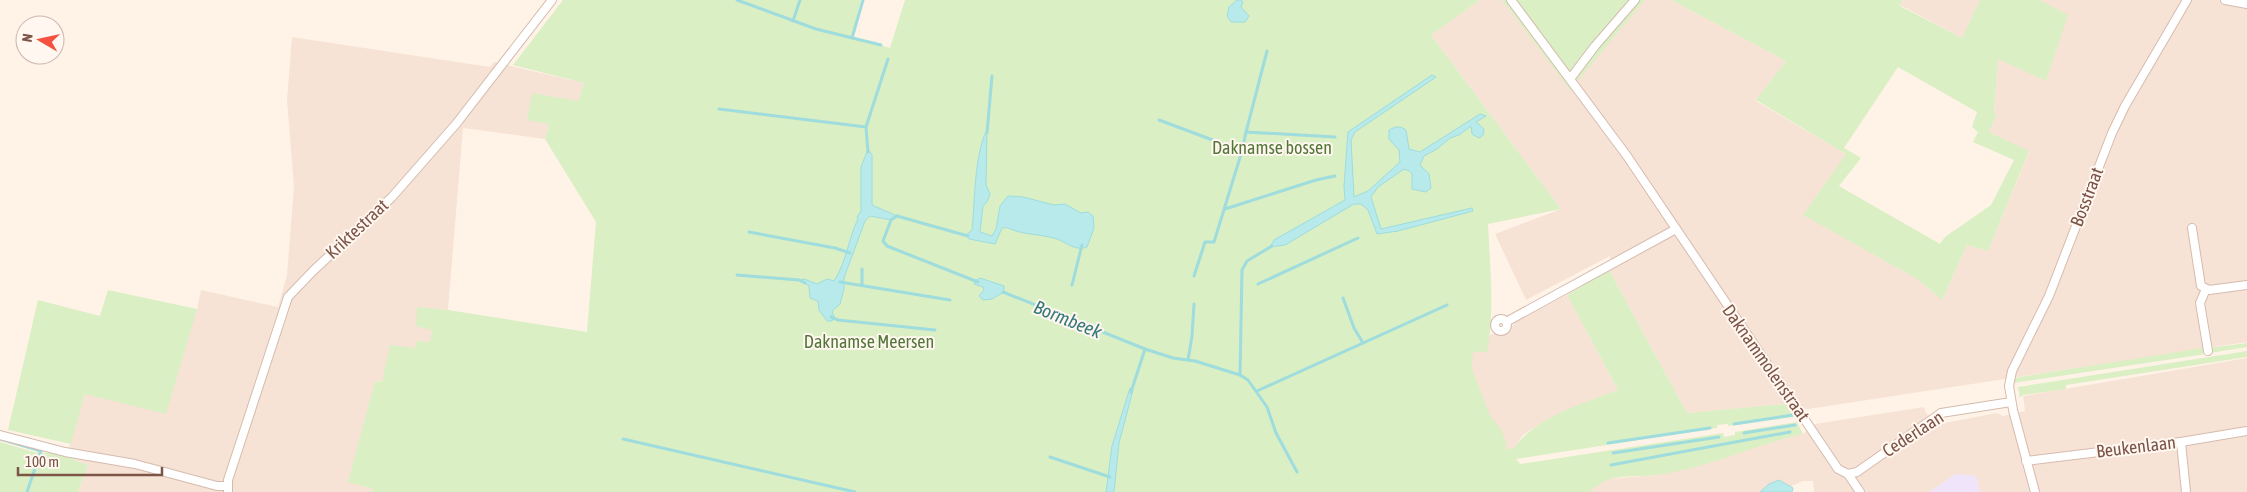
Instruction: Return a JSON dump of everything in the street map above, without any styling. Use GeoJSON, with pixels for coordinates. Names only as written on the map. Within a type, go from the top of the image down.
{"type":"FeatureCollection","features":[{"type":"Feature","properties":{"kind":"street","name":"Kriktestraat"},"geometry":{"type":"LineString","coordinates":[[228,489],[228,480],[288,297],[392,197],[456,124],[552,0]]}},
{"type":"Feature","properties":{"kind":"street","name":"Daknammolenstraat"},"geometry":{"type":"LineString","coordinates":[[1511,0],[1627,156],[1838,469],[1848,474],[1860,492]]}},
{"type":"Feature","properties":{"kind":"street"},"geometry":{"type":"LineString","coordinates":[[1570,79],[1594,46],[1635,0]]}},
{"type":"Feature","properties":{"kind":"street","name":"Bosstraat"},"geometry":{"type":"LineString","coordinates":[[2035,492],[2011,402],[2009,386],[2012,371],[2049,296],[2112,133],[2130,97],[2186,0]]}},
{"type":"Feature","properties":{"kind":"street"},"geometry":{"type":"LineString","coordinates":[[2225,0],[2247,4]]}},
{"type":"Feature","properties":{"kind":"street"},"geometry":{"type":"LineString","coordinates":[[2192,228],[2200,284],[2206,289],[2247,285]]}},
{"type":"Feature","properties":{"kind":"street"},"geometry":{"type":"LineString","coordinates":[[1506,322],[1676,229]]}},
{"type":"Feature","properties":{"kind":"street"},"geometry":{"type":"LineString","coordinates":[[2206,289],[2200,302],[2208,351]]}},
{"type":"Feature","properties":{"kind":"street","name":"Cederlaan"},"geometry":{"type":"LineString","coordinates":[[1848,474],[1857,472],[1941,413],[2011,402]]}},
{"type":"Feature","properties":{"kind":"street","name":"Beukenlaan"},"geometry":{"type":"LineString","coordinates":[[2026,461],[2181,442],[2247,431]]}},
{"type":"Feature","properties":{"kind":"street"},"geometry":{"type":"LineString","coordinates":[[0,435],[58,450],[144,466],[228,489]]}},
{"type":"Feature","properties":{"kind":"street"},"geometry":{"type":"LineString","coordinates":[[2181,442],[2186,492]]}},
{"type":"Feature","properties":{"kind":"shaded area"},"geometry":{"type":"Polygon","coordinates":[[[1480,0],[1502,0],[1570,89],[1645,0],[1671,0],[1786,61],[1756,101],[1846,154],[1804,215],[1917,279],[1942,300],[1967,245],[1988,251],[2029,152],[1989,132],[1997,115],[1994,114],[1998,58],[2046,81],[2067,15],[2040,0],[2247,0],[2247,342],[1789,412],[1785,404],[1687,413],[1609,270],[1610,256],[1526,300],[1495,234],[1561,209],[1431,35],[1480,0]]]}},
{"type":"Feature","properties":{"kind":"shaded area"},"geometry":{"type":"Polygon","coordinates":[[[1902,0],[1980,0],[1962,38],[1900,5],[1902,0]]]}},
{"type":"Feature","properties":{"kind":"shaded area"},"geometry":{"type":"Polygon","coordinates":[[[292,37],[490,67],[494,62],[584,83],[578,101],[549,124],[545,139],[463,128],[448,310],[417,308],[432,330],[430,343],[415,348],[382,382],[375,381],[349,482],[373,489],[372,492],[78,492],[88,465],[74,460],[75,456],[67,455],[85,394],[197,309],[201,290],[278,307],[287,275],[294,187],[287,100],[292,37]]]}},
{"type":"Feature","properties":{"kind":"shaded area"},"geometry":{"type":"Polygon","coordinates":[[[1567,295],[1618,390],[1542,423],[1523,435],[1514,448],[1505,450],[1473,381],[1469,368],[1475,343],[1492,334],[1505,335],[1516,322],[1567,295]]]}},
{"type":"Feature","properties":{"kind":"shaded area"},"geometry":{"type":"Polygon","coordinates":[[[2247,358],[2247,492],[1814,492],[1813,481],[1803,481],[1778,492],[1590,492],[1608,479],[1656,475],[1717,460],[1770,441],[1803,434],[1815,424],[1924,407],[1926,413],[1939,424],[1997,413],[2003,416],[2025,411],[2023,396],[2247,358]]]}},
{"type":"Feature","properties":{"kind":"shaded area"},"geometry":{"type":"Polygon","coordinates":[[[1956,474],[1976,476],[1980,492],[1929,492],[1956,474]]]}},
{"type":"Feature","properties":{"kind":"green space"},"geometry":{"type":"Polygon","coordinates":[[[563,0],[861,0],[852,36],[890,48],[905,0],[1480,0],[1431,35],[1561,209],[1488,224],[1491,320],[1487,352],[1473,352],[1472,369],[1490,416],[1501,429],[1507,445],[1505,449],[1514,448],[1535,427],[1561,412],[1618,390],[1567,295],[1609,270],[1687,413],[1785,404],[1794,417],[1728,426],[1728,424],[1717,425],[1717,428],[1516,459],[1520,464],[1723,433],[1724,437],[1735,435],[1735,432],[1797,422],[1803,434],[1693,468],[1655,475],[1628,476],[1612,479],[1605,481],[1590,492],[372,492],[373,489],[348,482],[375,381],[382,382],[390,345],[415,348],[416,341],[430,342],[432,330],[416,326],[417,307],[448,310],[587,332],[596,222],[545,139],[549,124],[527,120],[532,93],[578,101],[584,83],[513,65],[563,0]]]}},
{"type":"Feature","properties":{"kind":"green space"},"geometry":{"type":"Polygon","coordinates":[[[1502,0],[1645,0],[1570,90],[1502,0]]]}},
{"type":"Feature","properties":{"kind":"green space"},"geometry":{"type":"Polygon","coordinates":[[[1671,0],[1902,0],[1900,6],[1962,38],[1980,0],[2040,0],[2068,15],[2046,81],[1998,59],[1994,113],[1997,115],[1989,132],[2029,151],[1988,251],[1967,245],[1942,300],[1917,279],[1803,215],[1846,154],[1756,100],[1786,61],[1671,0]],[[1898,67],[1844,148],[1861,158],[1839,186],[1940,244],[1945,237],[1991,205],[2014,160],[1973,142],[1978,132],[1972,127],[1977,112],[1898,67]]]}},
{"type":"Feature","properties":{"kind":"green space"},"geometry":{"type":"Polygon","coordinates":[[[108,290],[197,309],[166,414],[85,394],[71,444],[8,430],[38,300],[100,316],[108,290]]]}},
{"type":"Feature","properties":{"kind":"green space"},"geometry":{"type":"Polygon","coordinates":[[[2247,343],[2247,347],[2210,353],[2209,348],[2247,343]]]}},
{"type":"Feature","properties":{"kind":"green space"},"geometry":{"type":"Polygon","coordinates":[[[2202,348],[2206,354],[2013,383],[2013,379],[2020,377],[2202,348]]]}},
{"type":"Feature","properties":{"kind":"green space"},"geometry":{"type":"Polygon","coordinates":[[[2247,351],[2247,357],[2066,385],[2066,389],[2023,395],[2020,398],[2018,387],[2247,351]]]}},
{"type":"Feature","properties":{"kind":"green space"},"geometry":{"type":"Polygon","coordinates":[[[0,442],[34,452],[75,455],[74,460],[88,465],[78,492],[0,492],[0,442]]]}},
{"type":"Feature","properties":{"kind":"water"},"geometry":{"type":"Polygon","coordinates":[[[1237,0],[1243,2],[1241,7],[1249,16],[1245,22],[1231,22],[1227,16],[1229,7],[1237,0]]]}},
{"type":"Feature","properties":{"kind":"water"},"geometry":{"type":"Polygon","coordinates":[[[1432,75],[1436,77],[1355,132],[1351,140],[1354,197],[1368,191],[1400,162],[1399,150],[1389,139],[1389,130],[1398,127],[1406,130],[1409,149],[1420,152],[1480,114],[1486,116],[1476,122],[1484,129],[1483,135],[1479,138],[1472,134],[1471,126],[1424,156],[1420,165],[1429,174],[1431,188],[1426,192],[1412,189],[1412,174],[1404,169],[1378,187],[1371,197],[1381,229],[1472,208],[1473,211],[1398,231],[1377,234],[1368,210],[1361,204],[1354,204],[1285,245],[1270,247],[1274,240],[1345,200],[1344,186],[1348,132],[1432,75]]]}},
{"type":"Feature","properties":{"kind":"water"},"geometry":{"type":"Polygon","coordinates":[[[987,129],[986,185],[990,194],[983,206],[980,232],[992,236],[996,229],[1000,206],[1008,196],[1023,197],[1054,205],[1065,204],[1081,213],[1088,212],[1093,216],[1094,228],[1087,247],[1077,248],[1057,239],[1006,228],[1002,228],[995,244],[969,239],[966,235],[972,230],[977,165],[987,129]]]}},
{"type":"Feature","properties":{"kind":"water"},"geometry":{"type":"Polygon","coordinates":[[[868,149],[872,155],[872,205],[897,216],[891,220],[870,216],[865,221],[844,278],[844,289],[840,304],[832,311],[834,317],[832,321],[827,321],[819,310],[818,301],[810,298],[809,286],[801,280],[804,279],[817,284],[827,279],[834,281],[845,258],[858,219],[857,217],[861,211],[861,167],[868,149]]]}},
{"type":"Feature","properties":{"kind":"water"},"geometry":{"type":"Polygon","coordinates":[[[980,278],[1004,286],[1004,292],[992,299],[983,300],[979,296],[984,290],[983,287],[974,284],[980,278]]]}},
{"type":"Feature","properties":{"kind":"water"},"geometry":{"type":"Polygon","coordinates":[[[1130,388],[1133,390],[1119,443],[1114,492],[1106,492],[1112,446],[1130,388]]]}},
{"type":"Feature","properties":{"kind":"water"},"geometry":{"type":"Polygon","coordinates":[[[1779,480],[1793,488],[1792,492],[1760,492],[1769,484],[1779,480]]]}},
{"type":"Feature","properties":{"kind":"waterway"},"geometry":{"type":"LineString","coordinates":[[737,0],[816,29],[881,45]]}},
{"type":"Feature","properties":{"kind":"waterway"},"geometry":{"type":"LineString","coordinates":[[793,21],[800,0]]}},
{"type":"Feature","properties":{"kind":"waterway"},"geometry":{"type":"LineString","coordinates":[[852,38],[863,0]]}},
{"type":"Feature","properties":{"kind":"waterway"},"geometry":{"type":"LineString","coordinates":[[1267,51],[1246,132],[1335,137]]}},
{"type":"Feature","properties":{"kind":"waterway"},"geometry":{"type":"LineString","coordinates":[[868,152],[866,127],[888,59]]}},
{"type":"Feature","properties":{"kind":"waterway"},"geometry":{"type":"LineString","coordinates":[[987,133],[992,76]]}},
{"type":"Feature","properties":{"kind":"waterway"},"geometry":{"type":"LineString","coordinates":[[719,109],[866,127]]}},
{"type":"Feature","properties":{"kind":"waterway"},"geometry":{"type":"LineString","coordinates":[[1159,120],[1242,151],[1246,132]]}},
{"type":"Feature","properties":{"kind":"waterway"},"geometry":{"type":"LineString","coordinates":[[1194,276],[1205,242],[1214,242],[1242,151]]}},
{"type":"Feature","properties":{"kind":"waterway"},"geometry":{"type":"LineString","coordinates":[[1225,209],[1316,180],[1335,176]]}},
{"type":"Feature","properties":{"kind":"waterway","name":"Bormbeek"},"geometry":{"type":"LineString","coordinates":[[897,216],[891,220],[883,241],[887,246],[978,282]]}},
{"type":"Feature","properties":{"kind":"waterway"},"geometry":{"type":"LineString","coordinates":[[897,216],[968,236]]}},
{"type":"Feature","properties":{"kind":"waterway"},"geometry":{"type":"LineString","coordinates":[[749,232],[835,248],[850,253]]}},
{"type":"Feature","properties":{"kind":"waterway"},"geometry":{"type":"LineString","coordinates":[[1258,284],[1358,238]]}},
{"type":"Feature","properties":{"kind":"waterway"},"geometry":{"type":"LineString","coordinates":[[1072,285],[1082,245]]}},
{"type":"Feature","properties":{"kind":"waterway"},"geometry":{"type":"LineString","coordinates":[[1240,375],[1242,270],[1247,261],[1272,246]]}},
{"type":"Feature","properties":{"kind":"waterway"},"geometry":{"type":"LineString","coordinates":[[862,269],[862,285]]}},
{"type":"Feature","properties":{"kind":"waterway"},"geometry":{"type":"LineString","coordinates":[[737,275],[799,280],[805,283]]}},
{"type":"Feature","properties":{"kind":"waterway"},"geometry":{"type":"LineString","coordinates":[[840,282],[950,300]]}},
{"type":"Feature","properties":{"kind":"waterway","name":"Bormbeek"},"geometry":{"type":"LineString","coordinates":[[1003,292],[1145,349],[1131,392]]}},
{"type":"Feature","properties":{"kind":"waterway"},"geometry":{"type":"LineString","coordinates":[[1343,298],[1354,328],[1363,343]]}},
{"type":"Feature","properties":{"kind":"waterway"},"geometry":{"type":"LineString","coordinates":[[1188,360],[1194,304]]}},
{"type":"Feature","properties":{"kind":"waterway"},"geometry":{"type":"LineString","coordinates":[[1257,391],[1447,305]]}},
{"type":"Feature","properties":{"kind":"waterway"},"geometry":{"type":"LineString","coordinates":[[831,317],[838,320],[935,330]]}},
{"type":"Feature","properties":{"kind":"waterway"},"geometry":{"type":"LineString","coordinates":[[1145,349],[1173,358],[1195,361],[1240,375],[1248,380],[1267,407],[1276,433],[1297,472]]}},
{"type":"Feature","properties":{"kind":"waterway"},"geometry":{"type":"LineString","coordinates":[[1734,424],[1793,415]]}},
{"type":"Feature","properties":{"kind":"waterway"},"geometry":{"type":"LineString","coordinates":[[1744,433],[1795,425]]}},
{"type":"Feature","properties":{"kind":"waterway"},"geometry":{"type":"LineString","coordinates":[[1608,443],[1710,428]]}},
{"type":"Feature","properties":{"kind":"waterway"},"geometry":{"type":"LineString","coordinates":[[1611,465],[1790,432]]}},
{"type":"Feature","properties":{"kind":"waterway"},"geometry":{"type":"LineString","coordinates":[[1613,453],[1719,437]]}},
{"type":"Feature","properties":{"kind":"waterway"},"geometry":{"type":"LineString","coordinates":[[0,439],[41,451],[27,492]]}},
{"type":"Feature","properties":{"kind":"waterway"},"geometry":{"type":"LineString","coordinates":[[623,439],[855,492]]}},
{"type":"Feature","properties":{"kind":"waterway"},"geometry":{"type":"LineString","coordinates":[[1050,457],[1110,477]]}},
{"type":"Feature","properties":{"kind":"park label","name":"Daknamse bossen"},"geometry":{"type":"Point","coordinates":[1272,148]}},
{"type":"Feature","properties":{"kind":"park label","name":"Daknamse Meersen"},"geometry":{"type":"Point","coordinates":[869,342]}}]}
